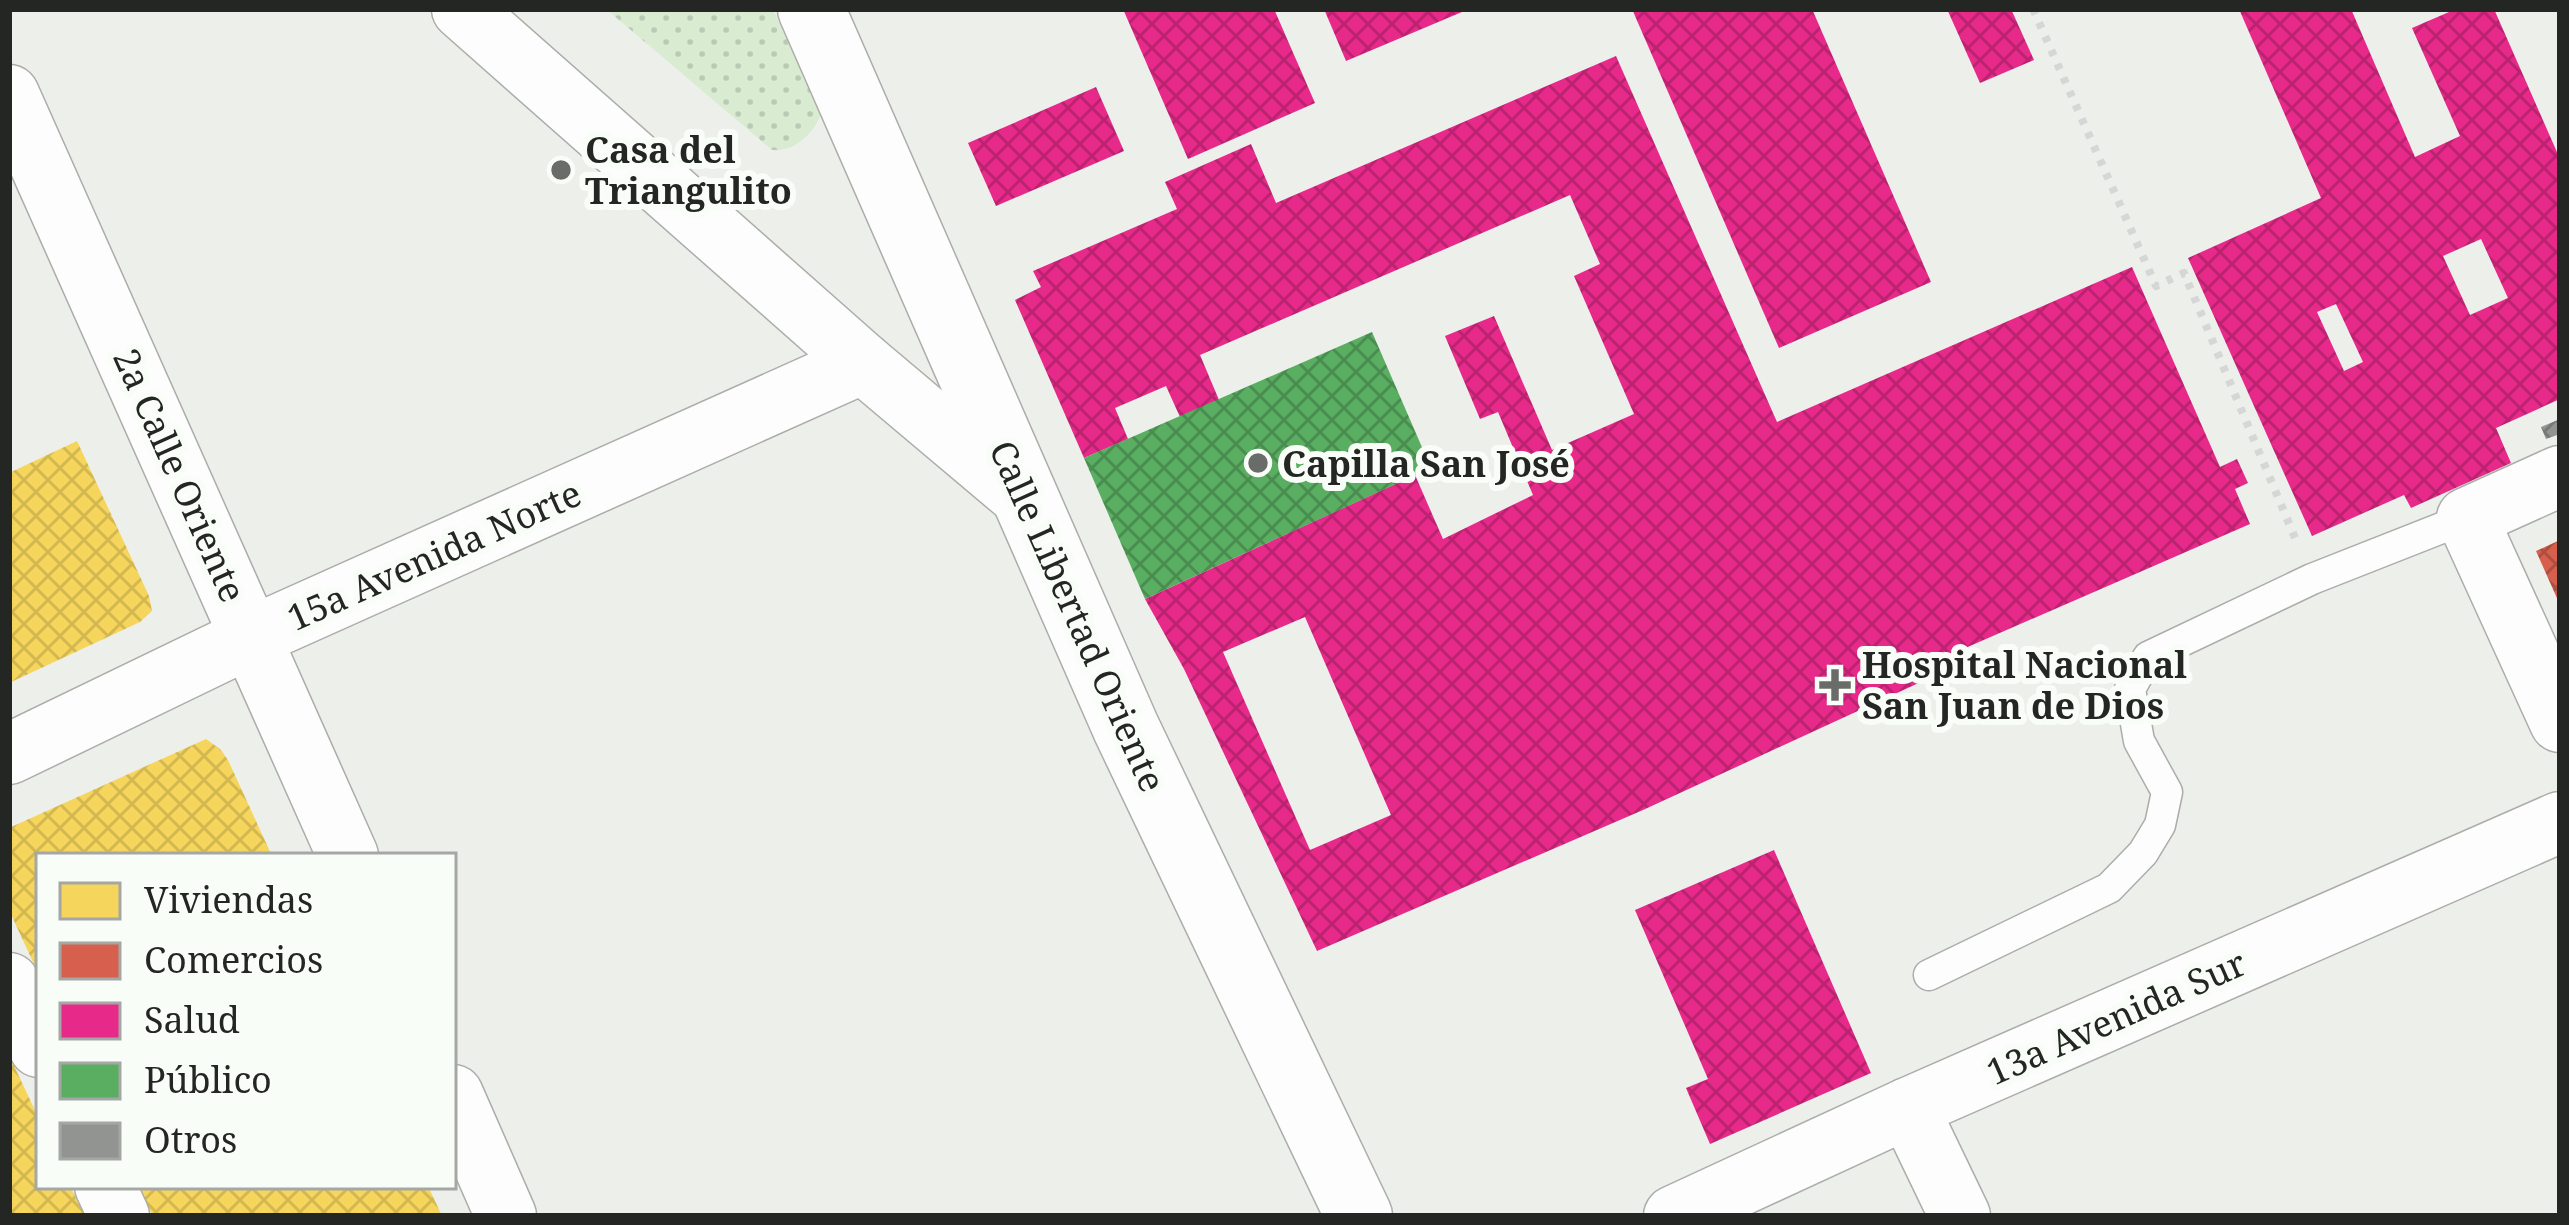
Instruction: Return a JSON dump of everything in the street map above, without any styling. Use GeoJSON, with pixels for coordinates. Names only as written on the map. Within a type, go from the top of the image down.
{"type":"FeatureCollection","features":[{"type":"Feature","properties":{"kind":"main road","name":"Calle Libertad Oriente"},"geometry":{"type":"LineString","coordinates":[[811,9],[1126,728],[1359,1216]]}},
{"type":"Feature","properties":{"kind":"street"},"geometry":{"type":"LineString","coordinates":[[462,9],[862,363],[1022,497]]}},
{"type":"Feature","properties":{"kind":"street","name":"2a Calle Oriente"},"geometry":{"type":"LineString","coordinates":[[9,95],[347,853]]}},
{"type":"Feature","properties":{"kind":"street","name":"15a Avenida Norte"},"geometry":{"type":"LineString","coordinates":[[9,754],[251,637],[862,363]]}},
{"type":"Feature","properties":{"kind":"street"},"geometry":{"type":"LineString","coordinates":[[2560,476],[2467,518],[2560,722]]}},
{"type":"Feature","properties":{"kind":"street","name":"13a Avenida Sur"},"geometry":{"type":"LineString","coordinates":[[1674,1216],[1908,1108],[2560,822]]}},
{"type":"Feature","properties":{"kind":"street"},"geometry":{"type":"LineString","coordinates":[[9,983],[36,1041]]}},
{"type":"Feature","properties":{"kind":"street"},"geometry":{"type":"LineString","coordinates":[[456,1102],[506,1216]]}},
{"type":"Feature","properties":{"kind":"street"},"geometry":{"type":"LineString","coordinates":[[1908,1108],[1960,1216]]}},
{"type":"Feature","properties":{"kind":"lane"},"geometry":{"type":"LineString","coordinates":[[1929,975],[2109,888],[2143,853],[2160,824],[2167,792],[2138,741],[2130,689],[2149,656],[2312,579],[2467,518]]}},
{"type":"Feature","properties":{"kind":"path"},"geometry":{"type":"LineString","coordinates":[[2033,9],[2156,286],[2185,273],[2312,579]]}},
{"type":"Feature","properties":{"kind":"green space"},"geometry":{"type":"Polygon","coordinates":[[[606,9],[773,9],[821,114],[818,121],[796,145],[772,150],[606,9]]]}},
{"type":"Feature","properties":{"kind":"building: Viviendas"},"geometry":{"type":"Polygon","coordinates":[[[77,441],[152,611],[140,622],[9,683],[9,473],[77,441]]]}},
{"type":"Feature","properties":{"kind":"building: Viviendas"},"geometry":{"type":"Polygon","coordinates":[[[206,739],[228,760],[271,853],[36,853],[36,968],[9,910],[9,828],[206,739]]]}},
{"type":"Feature","properties":{"kind":"building: Viviendas"},"geometry":{"type":"Polygon","coordinates":[[[9,1055],[36,1113],[36,1189],[72,1189],[85,1216],[9,1216],[9,1055]]]}},
{"type":"Feature","properties":{"kind":"building: Viviendas"},"geometry":{"type":"Polygon","coordinates":[[[140,1189],[429,1189],[442,1216],[153,1216],[140,1189]]]}},
{"type":"Feature","properties":{"kind":"building: Comercios"},"geometry":{"type":"Polygon","coordinates":[[[2560,540],[2560,605],[2536,551],[2560,540]]]}},
{"type":"Feature","properties":{"kind":"building: Salud"},"geometry":{"type":"Polygon","coordinates":[[[1123,9],[1274,9],[1315,103],[1188,159],[1123,9]]]}},
{"type":"Feature","properties":{"kind":"building: Salud"},"geometry":{"type":"Polygon","coordinates":[[[1324,9],[1469,9],[1346,61],[1324,9]]]}},
{"type":"Feature","properties":{"kind":"building: Salud"},"geometry":{"type":"Polygon","coordinates":[[[1632,9],[1812,9],[1931,282],[1779,348],[1632,9]]]}},
{"type":"Feature","properties":{"kind":"building: Salud"},"geometry":{"type":"Polygon","coordinates":[[[1947,9],[2011,9],[2034,60],[1980,83],[1947,9]]]}},
{"type":"Feature","properties":{"kind":"building: Salud"},"geometry":{"type":"Polygon","coordinates":[[[2239,9],[2351,9],[2415,157],[2460,136],[2412,28],[2456,9],[2494,9],[2560,159],[2560,399],[2496,428],[2511,463],[2411,508],[2404,495],[2312,536],[2188,258],[2321,198],[2239,9]],[[2481,239],[2443,256],[2470,315],[2508,298],[2481,239]],[[2336,304],[2317,312],[2344,371],[2363,362],[2336,304]]]}},
{"type":"Feature","properties":{"kind":"building: Salud"},"geometry":{"type":"Polygon","coordinates":[[[1616,56],[1777,422],[2132,267],[2220,467],[2237,459],[2248,483],[2235,489],[2250,524],[1947,656],[1949,669],[1643,810],[1317,951],[1184,669],[1145,599],[1415,475],[1443,539],[1533,495],[1498,412],[1480,419],[1445,336],[1494,316],[1552,450],[1634,414],[1574,276],[1600,264],[1570,195],[1200,355],[1219,400],[1180,417],[1166,386],[1115,408],[1128,439],[1084,458],[1015,300],[1041,287],[1033,271],[1177,209],[1165,182],[1251,144],[1276,203],[1616,56]],[[1305,617],[1223,652],[1310,850],[1391,815],[1305,617]]]}},
{"type":"Feature","properties":{"kind":"building: Salud"},"geometry":{"type":"Polygon","coordinates":[[[1096,87],[1124,151],[996,206],[968,143],[1096,87]]]}},
{"type":"Feature","properties":{"kind":"building: Salud"},"geometry":{"type":"Polygon","coordinates":[[[1774,850],[1871,1073],[1710,1144],[1686,1088],[1708,1079],[1635,910],[1774,850]]]}},
{"type":"Feature","properties":{"kind":"building: Público","name":"Capilla San José"},"geometry":{"type":"Polygon","coordinates":[[[1372,332],[1431,468],[1145,599],[1084,458],[1372,332]]]}},
{"type":"Feature","properties":{"kind":"building: Otros"},"geometry":{"type":"Polygon","coordinates":[[[2560,419],[2560,434],[2546,439],[2541,427],[2560,419]]]}},
{"type":"Feature","properties":{"kind":"place","name":"Casa del Triangulito"},"geometry":{"type":"Point","coordinates":[561,170]}},
{"type":"Feature","properties":{"kind":"place","name":"Capilla San José"},"geometry":{"type":"Point","coordinates":[1258,463]}},
{"type":"Feature","properties":{"kind":"place","name":"Hospital Nacional San Juan de Dios"},"geometry":{"type":"Point","coordinates":[1835,685]}}]}
